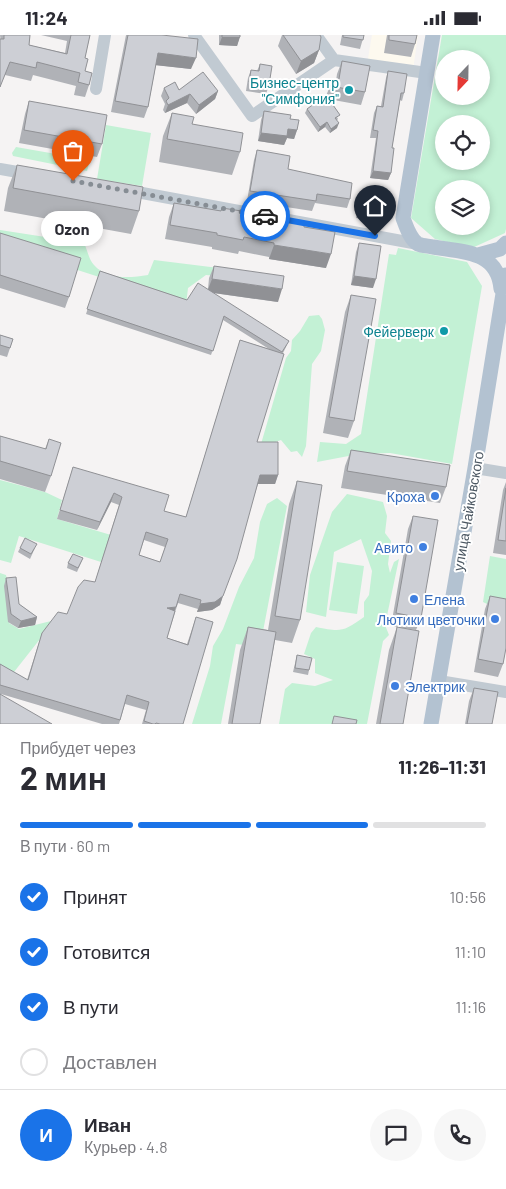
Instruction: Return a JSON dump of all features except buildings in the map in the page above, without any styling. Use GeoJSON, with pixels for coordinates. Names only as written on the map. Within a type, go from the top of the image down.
{"type":"FeatureCollection","features":[{"type":"Feature","properties":{"kind":"main road"},"geometry":{"type":"LineString","coordinates":[[418,244],[408,231],[403,218],[433,35]]}},
{"type":"Feature","properties":{"kind":"main road","name":"улица Чайковского"},"geometry":{"type":"LineString","coordinates":[[478,255],[500,249],[506,243]]}},
{"type":"Feature","properties":{"kind":"main road","name":"улица Чайковского"},"geometry":{"type":"LineString","coordinates":[[418,244],[478,255],[491,263],[497,271],[502,298]]}},
{"type":"Feature","properties":{"kind":"main road","name":"улица Чайковского"},"geometry":{"type":"LineString","coordinates":[[431,724],[506,275]]}},
{"type":"Feature","properties":{"kind":"street"},"geometry":{"type":"LineString","coordinates":[[96,89],[105,35]]}},
{"type":"Feature","properties":{"kind":"street"},"geometry":{"type":"LineString","coordinates":[[194,35],[252,116],[334,61],[427,73]]}},
{"type":"Feature","properties":{"kind":"street"},"geometry":{"type":"LineString","coordinates":[[316,35],[334,61]]}},
{"type":"Feature","properties":{"kind":"street"},"geometry":{"type":"LineString","coordinates":[[0,169],[39,175]]}},
{"type":"Feature","properties":{"kind":"street"},"geometry":{"type":"LineString","coordinates":[[116,189],[418,244]]}},
{"type":"Feature","properties":{"kind":"street"},"geometry":{"type":"LineString","coordinates":[[475,468],[506,473]]}},
{"type":"Feature","properties":{"kind":"street"},"geometry":{"type":"LineString","coordinates":[[439,681],[506,692]]}},
{"type":"Feature","properties":{"kind":"shaded area"},"geometry":{"type":"Polygon","coordinates":[[[372,35],[418,35],[412,77],[366,70],[372,35]]]}},
{"type":"Feature","properties":{"kind":"green space"},"geometry":{"type":"Polygon","coordinates":[[[442,35],[506,35],[505,233],[472,248],[435,239],[411,218],[435,76],[435,105],[490,105],[490,50],[439,50],[442,35]]]}},
{"type":"Feature","properties":{"kind":"green space"},"geometry":{"type":"Polygon","coordinates":[[[106,125],[151,133],[142,186],[97,179],[106,125]]]}},
{"type":"Feature","properties":{"kind":"green space"},"geometry":{"type":"Polygon","coordinates":[[[16,147],[90,160],[87,171],[13,156],[12,153],[16,147]]]}},
{"type":"Feature","properties":{"kind":"green space"},"geometry":{"type":"Polygon","coordinates":[[[0,230],[84,243],[92,263],[99,270],[112,276],[134,277],[148,275],[154,260],[243,271],[240,278],[206,275],[188,288],[186,305],[0,245],[0,230]]]}},
{"type":"Feature","properties":{"kind":"green space"},"geometry":{"type":"Polygon","coordinates":[[[398,248],[467,262],[482,286],[452,464],[390,453],[359,454],[317,462],[320,442],[346,444],[361,434],[389,254],[396,255],[398,248]]]}},
{"type":"Feature","properties":{"kind":"green space"},"geometry":{"type":"Polygon","coordinates":[[[319,315],[325,330],[321,351],[312,364],[306,446],[302,457],[297,451],[291,452],[281,440],[262,447],[261,444],[286,358],[291,351],[292,340],[309,316],[319,315]]]}},
{"type":"Feature","properties":{"kind":"green space"},"geometry":{"type":"Polygon","coordinates":[[[0,480],[45,492],[62,500],[57,519],[111,535],[101,562],[19,536],[11,563],[0,560],[0,480]]]}},
{"type":"Feature","properties":{"kind":"green space"},"geometry":{"type":"Polygon","coordinates":[[[347,494],[383,502],[387,516],[385,533],[391,541],[388,564],[390,573],[394,562],[399,559],[385,625],[389,635],[383,641],[367,724],[279,724],[285,689],[292,683],[315,686],[333,680],[315,673],[315,659],[304,654],[311,633],[316,627],[331,630],[346,628],[364,617],[364,602],[369,595],[372,571],[361,539],[334,552],[326,617],[306,612],[310,575],[332,512],[347,494]]]}},
{"type":"Feature","properties":{"kind":"green space"},"geometry":{"type":"Polygon","coordinates":[[[277,498],[287,506],[260,647],[236,644],[221,724],[192,724],[210,666],[213,646],[223,629],[239,587],[254,558],[260,522],[267,504],[277,498]]]}},
{"type":"Feature","properties":{"kind":"green space"},"geometry":{"type":"Polygon","coordinates":[[[490,556],[506,559],[506,609],[483,602],[490,556]]]}},
{"type":"Feature","properties":{"kind":"green space"},"geometry":{"type":"Polygon","coordinates":[[[337,562],[364,566],[357,614],[329,610],[337,562]]]}},
{"type":"Feature","properties":{"kind":"green space"},"geometry":{"type":"Polygon","coordinates":[[[0,573],[6,575],[7,580],[9,623],[19,629],[55,620],[14,672],[1,674],[0,674],[0,573]]]}},
{"type":"Feature","properties":{"kind":"way so far"},"geometry":{"type":"LineString","coordinates":[[73,181],[265,216]]}},
{"type":"Feature","properties":{"kind":"place","name":"Бизнес-центр \"Симфония\""},"geometry":{"type":"Point","coordinates":[349,90]}},
{"type":"Feature","properties":{"kind":"place","name":"Ozon"},"geometry":{"type":"Point","coordinates":[73,181]}},
{"type":"Feature","properties":{"kind":"place","name":"Фейерверк"},"geometry":{"type":"Point","coordinates":[444,331]}},
{"type":"Feature","properties":{"kind":"place","name":"Кроха"},"geometry":{"type":"Point","coordinates":[435,496]}},
{"type":"Feature","properties":{"kind":"place","name":"Авито"},"geometry":{"type":"Point","coordinates":[423,547]}},
{"type":"Feature","properties":{"kind":"place","name":"Елена"},"geometry":{"type":"Point","coordinates":[414,599]}},
{"type":"Feature","properties":{"kind":"place","name":"Лютики цветочки"},"geometry":{"type":"Point","coordinates":[495,619]}},
{"type":"Feature","properties":{"kind":"place","name":"Электрик"},"geometry":{"type":"Point","coordinates":[395,686]}},
{"type":"Feature","properties":{"kind":"route"},"geometry":{"type":"LineString","coordinates":[[265,216],[375,236]]}}]}
